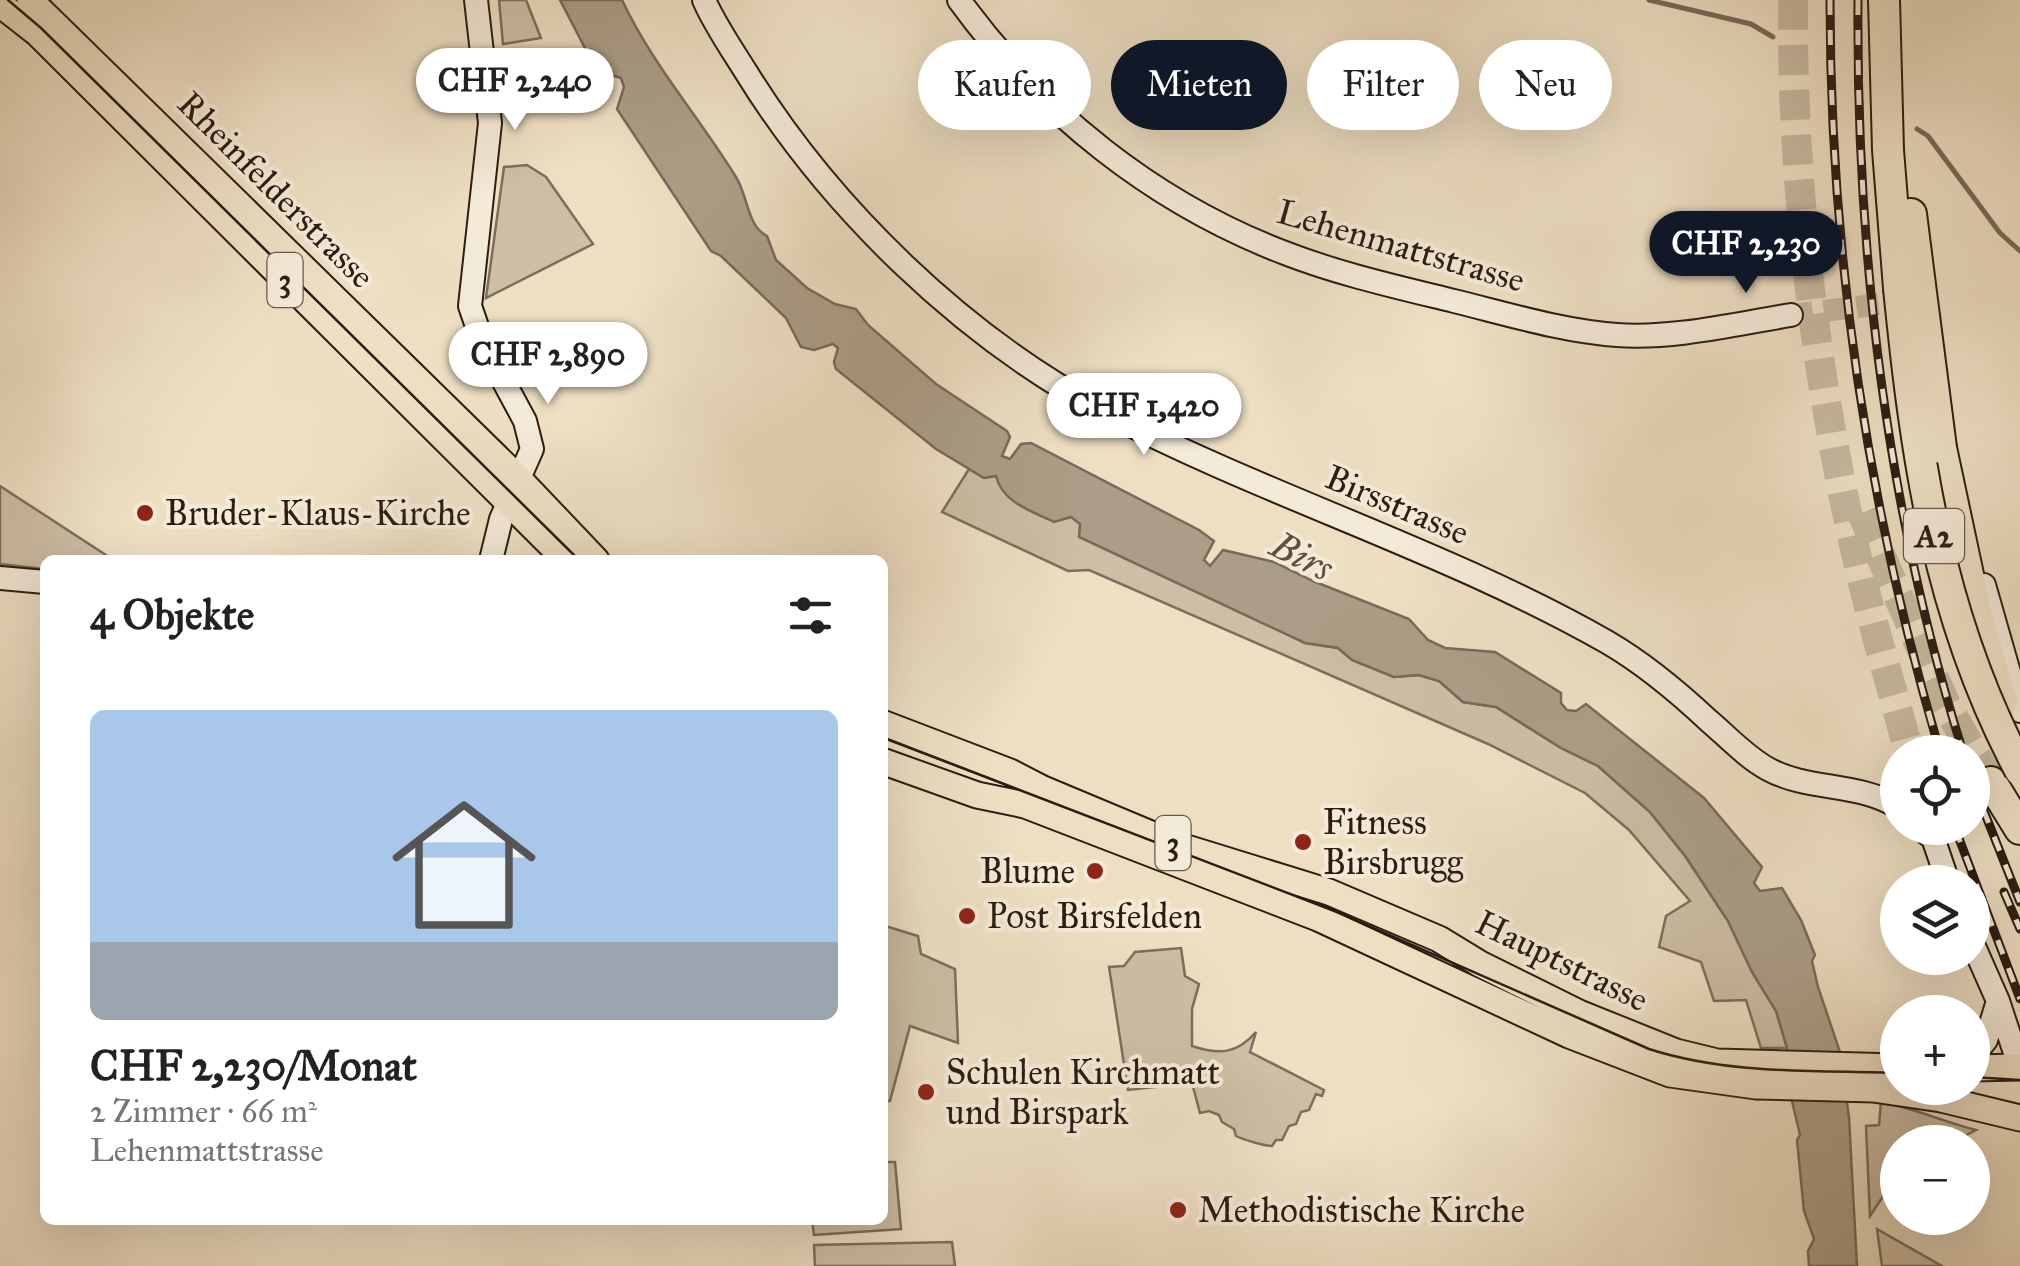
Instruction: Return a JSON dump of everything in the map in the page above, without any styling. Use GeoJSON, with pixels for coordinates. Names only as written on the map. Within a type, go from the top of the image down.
{"type":"FeatureCollection","features":[{"type":"Feature","properties":{"kind":"highway","name":"A2"},"geometry":{"type":"LineString","coordinates":[[1884,0],[1884,42],[1915,290],[1916,436],[1942,573],[1975,675],[2020,770]]}},
{"type":"Feature","properties":{"kind":"highway"},"geometry":{"type":"LineString","coordinates":[[1915,290],[1941,448],[1988,662],[2006,715],[2020,741]]}},
{"type":"Feature","properties":{"kind":"highway"},"geometry":{"type":"LineString","coordinates":[[1991,782],[2020,828]]}},
{"type":"Feature","properties":{"kind":"main road","name":"Rheinfelderstrasse"},"geometry":{"type":"LineString","coordinates":[[30,0],[513,489],[562,555]]}},
{"type":"Feature","properties":{"kind":"main road","name":"Rheinfelderstrasse"},"geometry":{"type":"LineString","coordinates":[[0,4],[36,33],[513,489],[590,555]]}},
{"type":"Feature","properties":{"kind":"main road","name":"Hauptstrasse"},"geometry":{"type":"LineString","coordinates":[[888,725],[1010,772],[1177,845],[1329,892],[1440,939],[1480,964],[1628,1035],[1676,1052],[1771,1075]]}},
{"type":"Feature","properties":{"kind":"main road","name":"Hauptstrasse"},"geometry":{"type":"LineString","coordinates":[[888,763],[977,795],[1025,805],[1318,918],[1620,1056],[1689,1078],[1771,1075]]}},
{"type":"Feature","properties":{"kind":"main road"},"geometry":{"type":"LineString","coordinates":[[1990,1068],[2020,1067]]}},
{"type":"Feature","properties":{"kind":"main road","name":"3"},"geometry":{"type":"LineString","coordinates":[[1861,1077],[1880,1072]]}},
{"type":"Feature","properties":{"kind":"main road","name":"3"},"geometry":{"type":"LineString","coordinates":[[1771,1075],[1861,1077],[2020,1118]]}},
{"type":"Feature","properties":{"kind":"street"},"geometry":{"type":"LineString","coordinates":[[476,0],[490,123],[470,306],[473,322],[531,436],[532,448],[513,489],[493,555]]}},
{"type":"Feature","properties":{"kind":"street","name":"Birsstrasse"},"geometry":{"type":"LineString","coordinates":[[704,0],[769,109],[862,223],[944,301],[1029,364],[1104,411],[1528,602],[1609,643],[1649,670],[1769,770],[1880,799]]}},
{"type":"Feature","properties":{"kind":"street","name":"Lehenmattstrasse"},"geometry":{"type":"LineString","coordinates":[[959,0],[1022,77],[1089,140],[1183,204],[1286,254],[1417,292],[1598,333],[1660,334],[1791,315]]}},
{"type":"Feature","properties":{"kind":"street"},"geometry":{"type":"LineString","coordinates":[[1915,290],[1984,586],[2020,711]]}},
{"type":"Feature","properties":{"kind":"street"},"geometry":{"type":"LineString","coordinates":[[0,578],[40,582]]}},
{"type":"Feature","properties":{"kind":"street"},"geometry":{"type":"LineString","coordinates":[[1986,975],[2020,1067]]}},
{"type":"Feature","properties":{"kind":"street"},"geometry":{"type":"LineString","coordinates":[[1990,1027],[1998,1002]]}},
{"type":"Feature","properties":{"kind":"shaded area"},"geometry":{"type":"Polygon","coordinates":[[[499,0],[526,0],[541,38],[503,44],[499,0]]]}},
{"type":"Feature","properties":{"kind":"shaded area"},"geometry":{"type":"Polygon","coordinates":[[[560,0],[622,0],[647,46],[736,177],[755,225],[767,236],[776,260],[807,288],[835,304],[856,309],[868,325],[936,384],[1007,431],[1010,437],[1002,456],[1010,459],[1021,444],[1031,443],[1199,530],[1214,541],[1204,560],[1210,566],[1223,550],[1274,562],[1409,619],[1428,640],[1445,648],[1495,652],[1561,693],[1561,703],[1567,710],[1576,711],[1586,704],[1704,798],[1762,867],[1754,883],[1760,891],[1782,888],[1815,955],[1812,961],[1818,987],[1840,1052],[1849,1117],[1857,1266],[1809,1266],[1808,1251],[1814,1239],[1804,1211],[1797,1140],[1800,1135],[1787,1048],[1776,1011],[1728,921],[1686,857],[1650,812],[1598,766],[1496,707],[1463,702],[1439,681],[1419,675],[1394,677],[1352,660],[1338,648],[1305,643],[1079,537],[1080,524],[1071,517],[1054,522],[1027,509],[1004,493],[996,476],[984,478],[936,449],[836,369],[838,348],[833,344],[814,350],[801,347],[786,318],[711,251],[617,109],[624,87],[621,78],[600,77],[560,0]]]}},
{"type":"Feature","properties":{"kind":"shaded area"},"geometry":{"type":"Polygon","coordinates":[[[527,165],[546,177],[593,244],[486,298],[504,167],[527,165]]]}},
{"type":"Feature","properties":{"kind":"shaded area"},"geometry":{"type":"Polygon","coordinates":[[[969,469],[984,478],[996,475],[1305,643],[1338,648],[1352,660],[1394,677],[1419,675],[1439,681],[1463,702],[1496,707],[1598,766],[1650,812],[1685,856],[1728,921],[1776,1011],[1787,1048],[1761,1048],[1746,1000],[1714,1001],[1701,962],[1659,947],[1666,916],[1690,901],[1629,830],[1585,793],[1488,744],[1089,570],[1068,571],[942,512],[969,469]]]}},
{"type":"Feature","properties":{"kind":"shaded area"},"geometry":{"type":"Polygon","coordinates":[[[0,486],[106,555],[40,555],[40,568],[0,564],[0,486]]]}},
{"type":"Feature","properties":{"kind":"shaded area"},"geometry":{"type":"Polygon","coordinates":[[[888,927],[918,936],[921,954],[955,969],[958,1043],[910,1026],[890,1101],[888,927]]]}},
{"type":"Feature","properties":{"kind":"shaded area"},"geometry":{"type":"Polygon","coordinates":[[[1181,948],[1185,976],[1199,984],[1192,1009],[1192,1046],[1227,1051],[1242,1045],[1256,1032],[1250,1052],[1324,1090],[1322,1096],[1316,1094],[1309,1110],[1301,1112],[1296,1124],[1289,1126],[1282,1140],[1276,1140],[1272,1146],[1236,1136],[1219,1115],[1200,1113],[1192,1083],[1128,1090],[1109,967],[1124,966],[1135,952],[1181,948]]]}},
{"type":"Feature","properties":{"kind":"shaded area"},"geometry":{"type":"Polygon","coordinates":[[[1881,1105],[1893,1105],[1960,1125],[1880,1125],[1880,1201],[1870,1216],[1866,1126],[1879,1125],[1881,1105]]]}},
{"type":"Feature","properties":{"kind":"shaded area"},"geometry":{"type":"Polygon","coordinates":[[[888,1162],[895,1162],[901,1229],[814,1235],[813,1225],[888,1225],[888,1162]]]}},
{"type":"Feature","properties":{"kind":"shaded area"},"geometry":{"type":"Polygon","coordinates":[[[1877,1229],[1880,1235],[1888,1235],[1942,1266],[1882,1266],[1877,1229]]]}},
{"type":"Feature","properties":{"kind":"shaded area"},"geometry":{"type":"Polygon","coordinates":[[[952,1242],[955,1266],[815,1266],[814,1245],[952,1242]]]}},
{"type":"Feature","properties":{"kind":"waterway"},"geometry":{"type":"LineString","coordinates":[[1649,0],[1751,24],[1773,37]]}},
{"type":"Feature","properties":{"kind":"waterway"},"geometry":{"type":"LineString","coordinates":[[1917,129],[1928,136],[2000,233],[2020,251]]}},
{"type":"Feature","properties":{"kind":"tunnel"},"geometry":{"type":"LineString","coordinates":[[1793,0],[1802,219],[1821,367],[1847,513],[1904,735]]}},
{"type":"Feature","properties":{"kind":"tunnel"},"geometry":{"type":"LineString","coordinates":[[1791,315],[1914,300]]}},
{"type":"Feature","properties":{"kind":"tunnel"},"geometry":{"type":"LineString","coordinates":[[1862,513],[1946,705],[1991,782]]}},
{"type":"Feature","properties":{"kind":"tram line"},"geometry":{"type":"LineString","coordinates":[[8,0],[41,28],[574,555]]}},
{"type":"Feature","properties":{"kind":"tram line"},"geometry":{"type":"LineString","coordinates":[[888,739],[1337,912],[1649,1049],[1741,1067],[1880,1073]]}},
{"type":"Feature","properties":{"kind":"tram line"},"geometry":{"type":"LineString","coordinates":[[1990,1078],[2020,1080]]}},
{"type":"Feature","properties":{"kind":"railway"},"geometry":{"type":"LineString","coordinates":[[1830,0],[1837,190],[1858,380],[1892,568],[1935,735]]}},
{"type":"Feature","properties":{"kind":"railway"},"geometry":{"type":"LineString","coordinates":[[1858,0],[1863,191],[1881,380],[1914,568],[1958,735]]}},
{"type":"Feature","properties":{"kind":"railway"},"geometry":{"type":"LineString","coordinates":[[1990,826],[2020,902]]}},
{"type":"Feature","properties":{"kind":"railway"},"geometry":{"type":"LineString","coordinates":[[1961,845],[2020,999]]}},
{"type":"Feature","properties":{"kind":"railway"},"geometry":{"type":"LineString","coordinates":[[2004,892],[2020,929]]}},
{"type":"Feature","properties":{"kind":"place","name":"Bruder-Klaus-Kirche"},"geometry":{"type":"Point","coordinates":[145,513]}},
{"type":"Feature","properties":{"kind":"place","name":"Fitness Birsbrugg"},"geometry":{"type":"Point","coordinates":[1303,842]}},
{"type":"Feature","properties":{"kind":"place","name":"Blume"},"geometry":{"type":"Point","coordinates":[1095,871]}},
{"type":"Feature","properties":{"kind":"place","name":"Post Birsfelden"},"geometry":{"type":"Point","coordinates":[967,916]}},
{"type":"Feature","properties":{"kind":"place","name":"Schulen Kirchmatt und Birspark"},"geometry":{"type":"Point","coordinates":[926,1092]}},
{"type":"Feature","properties":{"kind":"place","name":"Methodistische Kirche"},"geometry":{"type":"Point","coordinates":[1178,1210]}},
{"type":"Feature","properties":{"kind":"water label","name":"Birs"},"geometry":{"type":"Point","coordinates":[1302,556]}}]}
